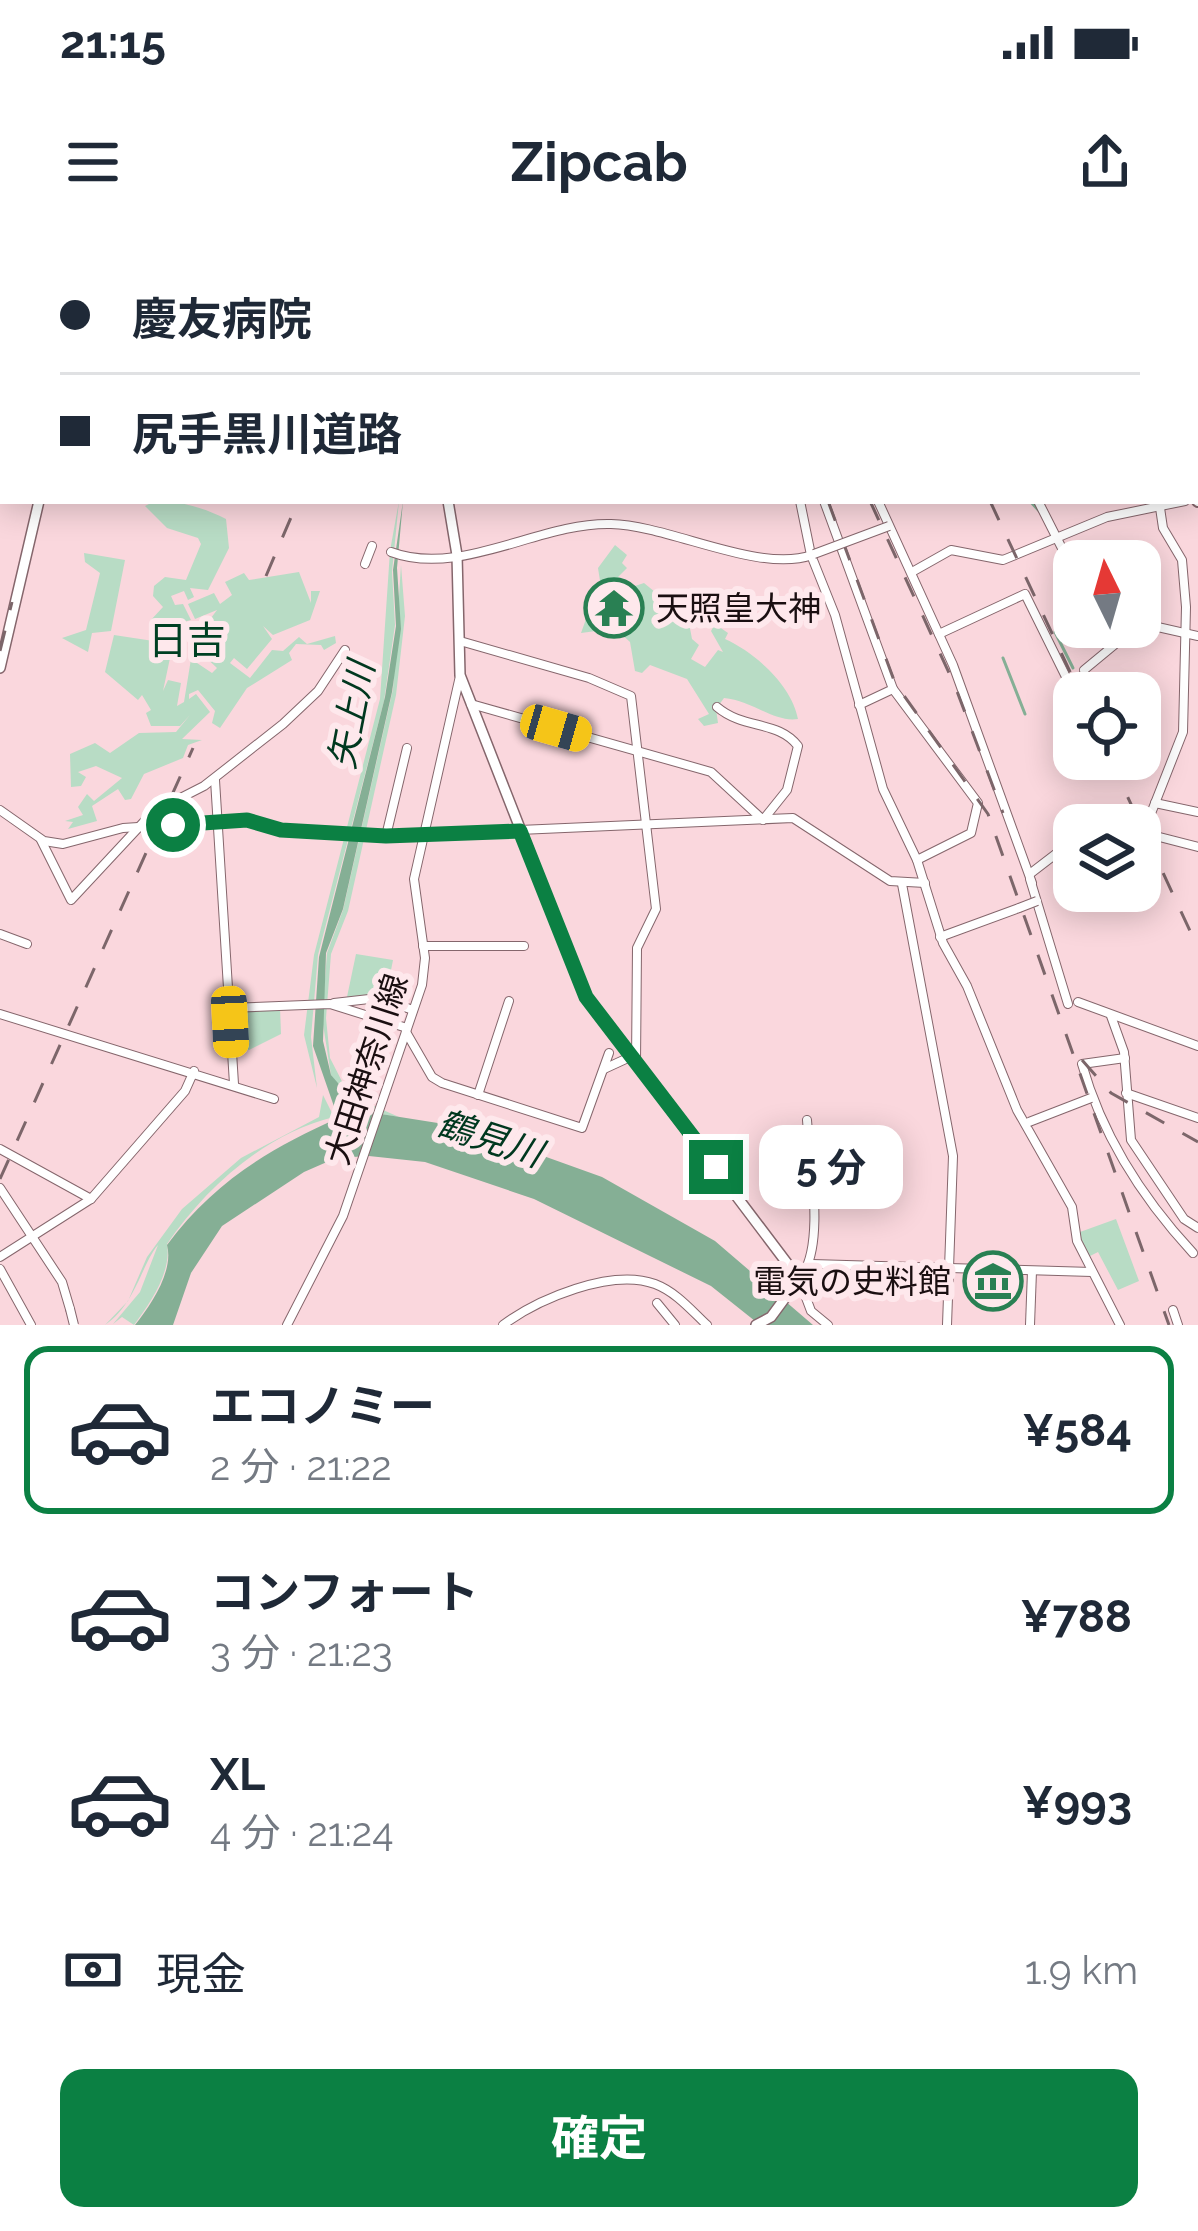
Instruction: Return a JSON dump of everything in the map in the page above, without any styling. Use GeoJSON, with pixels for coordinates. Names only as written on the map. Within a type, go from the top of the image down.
{"type":"FeatureCollection","features":[{"type":"Feature","properties":{"kind":"main road"},"geometry":{"type":"LineString","coordinates":[[0,668],[40,504]]}},
{"type":"Feature","properties":{"kind":"main road"},"geometry":{"type":"LineString","coordinates":[[448,504],[457,555],[460,675],[586,997],[799,1279],[788,1297],[756,1325]]}},
{"type":"Feature","properties":{"kind":"street"},"geometry":{"type":"LineString","coordinates":[[825,504],[893,689],[969,787],[979,808],[968,835],[917,860]]}},
{"type":"Feature","properties":{"kind":"street"},"geometry":{"type":"LineString","coordinates":[[879,504],[939,634],[1073,1003],[1198,1046]]}},
{"type":"Feature","properties":{"kind":"street"},"geometry":{"type":"LineString","coordinates":[[1040,504],[1061,540]]}},
{"type":"Feature","properties":{"kind":"street"},"geometry":{"type":"LineString","coordinates":[[911,570],[955,550],[1003,560],[1107,517],[1155,504]]}},
{"type":"Feature","properties":{"kind":"street"},"geometry":{"type":"LineString","coordinates":[[1159,504],[1162,528],[1182,560],[1186,584],[1183,732],[1155,803],[1198,812]]}},
{"type":"Feature","properties":{"kind":"street"},"geometry":{"type":"LineString","coordinates":[[801,506],[883,790],[1027,1123],[1072,1207],[1076,1240],[1120,1325]]}},
{"type":"Feature","properties":{"kind":"street"},"geometry":{"type":"LineString","coordinates":[[391,552],[405,558],[457,555],[605,524],[788,560],[890,526]]}},
{"type":"Feature","properties":{"kind":"street"},"geometry":{"type":"LineString","coordinates":[[364,564],[372,546]]}},
{"type":"Feature","properties":{"kind":"street"},"geometry":{"type":"LineString","coordinates":[[1186,584],[1198,583]]}},
{"type":"Feature","properties":{"kind":"street"},"geometry":{"type":"LineString","coordinates":[[939,634],[1024,594],[1064,672]]}},
{"type":"Feature","properties":{"kind":"street"},"geometry":{"type":"LineString","coordinates":[[1161,629],[1198,636]]}},
{"type":"Feature","properties":{"kind":"street"},"geometry":{"type":"LineString","coordinates":[[458,640],[628,694],[656,908],[637,948],[633,1061],[603,1069]]}},
{"type":"Feature","properties":{"kind":"street"},"geometry":{"type":"LineString","coordinates":[[1084,670],[1110,648]]}},
{"type":"Feature","properties":{"kind":"street"},"geometry":{"type":"LineString","coordinates":[[40,839],[71,900],[153,812],[215,779],[319,692],[345,650]]}},
{"type":"Feature","properties":{"kind":"street","name":"大田神奈川線"},"geometry":{"type":"LineString","coordinates":[[287,1325],[331,1243],[425,971],[414,891],[460,675]]}},
{"type":"Feature","properties":{"kind":"street"},"geometry":{"type":"LineString","coordinates":[[859,705],[893,689]]}},
{"type":"Feature","properties":{"kind":"street"},"geometry":{"type":"LineString","coordinates":[[469,704],[715,774],[763,820]]}},
{"type":"Feature","properties":{"kind":"street"},"geometry":{"type":"LineString","coordinates":[[717,707],[737,723],[791,737],[800,751],[787,790],[763,820]]}},
{"type":"Feature","properties":{"kind":"street"},"geometry":{"type":"LineString","coordinates":[[386,836],[407,748]]}},
{"type":"Feature","properties":{"kind":"street"},"geometry":{"type":"LineString","coordinates":[[215,779],[234,1084]]}},
{"type":"Feature","properties":{"kind":"street"},"geometry":{"type":"LineString","coordinates":[[0,810],[40,839],[67,844],[138,827],[252,820],[281,830],[386,836],[645,823],[807,823],[902,884],[925,883]]}},
{"type":"Feature","properties":{"kind":"street"},"geometry":{"type":"LineString","coordinates":[[1161,838],[1198,847]]}},
{"type":"Feature","properties":{"kind":"street"},"geometry":{"type":"LineString","coordinates":[[1030,875],[1053,857]]}},
{"type":"Feature","properties":{"kind":"street"},"geometry":{"type":"LineString","coordinates":[[902,884],[953,1156],[947,1325]]}},
{"type":"Feature","properties":{"kind":"street"},"geometry":{"type":"LineString","coordinates":[[943,936],[1037,902]]}},
{"type":"Feature","properties":{"kind":"street"},"geometry":{"type":"LineString","coordinates":[[0,934],[27,944]]}},
{"type":"Feature","properties":{"kind":"street"},"geometry":{"type":"LineString","coordinates":[[423,946],[524,946]]}},
{"type":"Feature","properties":{"kind":"street"},"geometry":{"type":"LineString","coordinates":[[331,1005],[386,999],[413,1010]]}},
{"type":"Feature","properties":{"kind":"street"},"geometry":{"type":"LineString","coordinates":[[478,1095],[509,1001]]}},
{"type":"Feature","properties":{"kind":"street"},"geometry":{"type":"LineString","coordinates":[[229,1007],[310,1002],[406,1030],[432,1077],[582,1128],[609,1053]]}},
{"type":"Feature","properties":{"kind":"street"},"geometry":{"type":"LineString","coordinates":[[0,1014],[274,1099]]}},
{"type":"Feature","properties":{"kind":"street"},"geometry":{"type":"LineString","coordinates":[[1111,1016],[1125,1058],[1131,1140],[1184,1219],[1198,1228]]}},
{"type":"Feature","properties":{"kind":"street"},"geometry":{"type":"LineString","coordinates":[[1125,1058],[1083,1062],[1093,1098],[1109,1140],[1144,1186],[1160,1217],[1193,1253]]}},
{"type":"Feature","properties":{"kind":"street"},"geometry":{"type":"LineString","coordinates":[[0,1257],[91,1199],[185,1091],[194,1071]]}},
{"type":"Feature","properties":{"kind":"street"},"geometry":{"type":"LineString","coordinates":[[1126,1093],[1198,1118]]}},
{"type":"Feature","properties":{"kind":"street"},"geometry":{"type":"LineString","coordinates":[[1027,1123],[1093,1098]]}},
{"type":"Feature","properties":{"kind":"street"},"geometry":{"type":"LineString","coordinates":[[807,1120],[811,1212],[818,1236],[812,1264],[799,1279],[811,1311],[829,1325]]}},
{"type":"Feature","properties":{"kind":"street"},"geometry":{"type":"LineString","coordinates":[[0,1149],[91,1199]]}},
{"type":"Feature","properties":{"kind":"street"},"geometry":{"type":"LineString","coordinates":[[0,1188],[63,1285],[74,1325]]}},
{"type":"Feature","properties":{"kind":"street"},"geometry":{"type":"LineString","coordinates":[[812,1264],[1093,1272]]}},
{"type":"Feature","properties":{"kind":"street"},"geometry":{"type":"LineString","coordinates":[[0,1268],[31,1325]]}},
{"type":"Feature","properties":{"kind":"street"},"geometry":{"type":"LineString","coordinates":[[1030,1325],[1032,1271]]}},
{"type":"Feature","properties":{"kind":"street"},"geometry":{"type":"LineString","coordinates":[[503,1325],[532,1307],[627,1280],[668,1290],[707,1325]]}},
{"type":"Feature","properties":{"kind":"street"},"geometry":{"type":"LineString","coordinates":[[657,1303],[676,1325]]}},
{"type":"Feature","properties":{"kind":"street"},"geometry":{"type":"LineString","coordinates":[[1173,1310],[1178,1325]]}},
{"type":"Feature","properties":{"kind":"shaded area"},"geometry":{"type":"Polygon","coordinates":[[[183,504],[226,519],[229,548],[208,590],[190,588],[194,597],[188,600],[184,591],[171,596],[175,605],[183,604],[191,620],[169,626],[150,621],[163,607],[153,596],[154,586],[165,577],[186,580],[201,544],[198,538],[167,528],[145,506],[183,504]]]}},
{"type":"Feature","properties":{"kind":"shaded area"},"geometry":{"type":"Polygon","coordinates":[[[399,504],[392,572],[395,625],[384,701],[318,955],[311,1037],[317,1088],[304,1035],[314,955],[380,699],[390,551],[399,504]]]}},
{"type":"Feature","properties":{"kind":"shaded area"},"geometry":{"type":"Polygon","coordinates":[[[615,545],[627,555],[622,563],[627,568],[618,577],[635,586],[644,583],[655,592],[655,603],[672,606],[686,618],[692,639],[699,645],[691,659],[705,667],[718,650],[723,652],[711,631],[715,624],[728,633],[725,639],[771,672],[798,719],[781,718],[724,698],[716,709],[718,723],[704,726],[698,719],[709,714],[687,679],[650,665],[642,673],[635,671],[630,642],[618,631],[607,635],[607,618],[599,619],[596,631],[581,633],[590,608],[603,600],[598,568],[615,545]]]}},
{"type":"Feature","properties":{"kind":"shaded area"},"geometry":{"type":"Polygon","coordinates":[[[84,553],[125,560],[111,631],[92,633],[88,652],[62,638],[86,630],[100,573],[85,562],[84,553]]]}},
{"type":"Feature","properties":{"kind":"shaded area"},"geometry":{"type":"Polygon","coordinates":[[[401,565],[405,616],[396,695],[348,911],[331,954],[326,1018],[330,1058],[349,1095],[399,1117],[362,1111],[348,1100],[331,1075],[322,1018],[327,953],[343,910],[393,689],[401,565]]]}},
{"type":"Feature","properties":{"kind":"shaded area"},"geometry":{"type":"Polygon","coordinates":[[[299,572],[311,603],[311,591],[320,591],[310,620],[273,635],[263,626],[272,639],[247,669],[234,658],[230,663],[250,678],[272,650],[283,651],[299,637],[307,644],[335,636],[336,643],[324,650],[321,645],[296,644],[289,653],[292,660],[247,688],[220,728],[212,723],[215,711],[198,690],[189,694],[189,699],[196,694],[210,712],[182,739],[202,740],[188,745],[183,758],[144,774],[131,799],[125,800],[118,789],[92,806],[97,821],[68,829],[73,822],[65,821],[83,815],[78,807],[87,794],[94,801],[122,778],[96,766],[78,772],[86,777],[81,786],[71,787],[70,754],[95,743],[110,753],[139,733],[176,732],[190,715],[180,726],[151,726],[146,713],[151,710],[142,695],[138,700],[105,672],[114,635],[173,644],[163,691],[168,680],[181,683],[177,706],[184,702],[191,659],[212,673],[217,668],[199,651],[196,638],[217,610],[195,619],[188,604],[214,593],[220,604],[232,595],[225,582],[244,573],[249,580],[299,572]]]}},
{"type":"Feature","properties":{"kind":"shaded area"},"geometry":{"type":"Polygon","coordinates":[[[356,954],[393,960],[386,996],[347,997],[356,954]]]}},
{"type":"Feature","properties":{"kind":"shaded area"},"geometry":{"type":"Polygon","coordinates":[[[280,1007],[281,1034],[249,1050],[241,1047],[234,1010],[280,1007]]]}},
{"type":"Feature","properties":{"kind":"shaded area"},"geometry":{"type":"Polygon","coordinates":[[[323,1095],[334,1117],[283,1137],[218,1184],[167,1244],[163,1276],[134,1325],[122,1317],[113,1324],[140,1292],[158,1245],[129,1298],[147,1257],[182,1209],[241,1158],[319,1117],[323,1095]]]}},
{"type":"Feature","properties":{"kind":"shaded area"},"geometry":{"type":"Polygon","coordinates":[[[1116,1219],[1139,1281],[1118,1290],[1098,1252],[1088,1257],[1078,1239],[1080,1232],[1116,1219]]]}},
{"type":"Feature","properties":{"kind":"water","name":"鶴見川"},"geometry":{"type":"Polygon","coordinates":[[[403,504],[397,568],[401,629],[392,692],[343,909],[326,953],[323,1041],[331,1075],[362,1111],[463,1127],[602,1177],[715,1241],[813,1325],[760,1325],[711,1286],[534,1199],[425,1162],[369,1156],[336,1158],[304,1172],[222,1226],[191,1273],[173,1325],[135,1325],[164,1276],[167,1245],[204,1203],[266,1155],[338,1118],[313,1046],[319,957],[385,697],[396,626],[393,570],[403,504]]]}},
{"type":"Feature","properties":{"kind":"waterway"},"geometry":{"type":"LineString","coordinates":[[1033,504],[1041,513]]}},
{"type":"Feature","properties":{"kind":"waterway"},"geometry":{"type":"LineString","coordinates":[[1063,648],[1073,668]]}},
{"type":"Feature","properties":{"kind":"waterway"},"geometry":{"type":"LineString","coordinates":[[1003,658],[1025,714]]}},
{"type":"Feature","properties":{"kind":"railway"},"geometry":{"type":"LineString","coordinates":[[266,576],[297,504]]}},
{"type":"Feature","properties":{"kind":"railway"},"geometry":{"type":"LineString","coordinates":[[829,504],[895,683],[988,814],[1169,1325]]}},
{"type":"Feature","properties":{"kind":"railway"},"geometry":{"type":"LineString","coordinates":[[871,504],[955,686],[1003,813]]}},
{"type":"Feature","properties":{"kind":"railway"},"geometry":{"type":"LineString","coordinates":[[991,504],[1070,672]]}},
{"type":"Feature","properties":{"kind":"railway"},"geometry":{"type":"LineString","coordinates":[[0,651],[12,602]]}},
{"type":"Feature","properties":{"kind":"railway"},"geometry":{"type":"LineString","coordinates":[[0,1179],[193,748]]}},
{"type":"Feature","properties":{"kind":"railway"},"geometry":{"type":"LineString","coordinates":[[1120,780],[1198,948]]}},
{"type":"Feature","properties":{"kind":"railway"},"geometry":{"type":"LineString","coordinates":[[1082,1060],[1111,1093],[1198,1142]]}},
{"type":"Feature","properties":{"kind":"place","name":"天照皇大神"},"geometry":{"type":"Point","coordinates":[614,608]}},
{"type":"Feature","properties":{"kind":"place","name":"電気の史料館"},"geometry":{"type":"Point","coordinates":[993,1281]}},
{"type":"Feature","properties":{"kind":"district","name":"日吉"},"geometry":{"type":"Point","coordinates":[187,640]}},
{"type":"Feature","properties":{"kind":"route"},"geometry":{"type":"LineString","coordinates":[[173,825],[247,820],[281,830],[386,836],[520,831],[586,997],[716,1167]]}},
{"type":"Feature","properties":{"kind":"water label","name":"矢上川"},"geometry":{"type":"Point","coordinates":[351,715]}}]}
